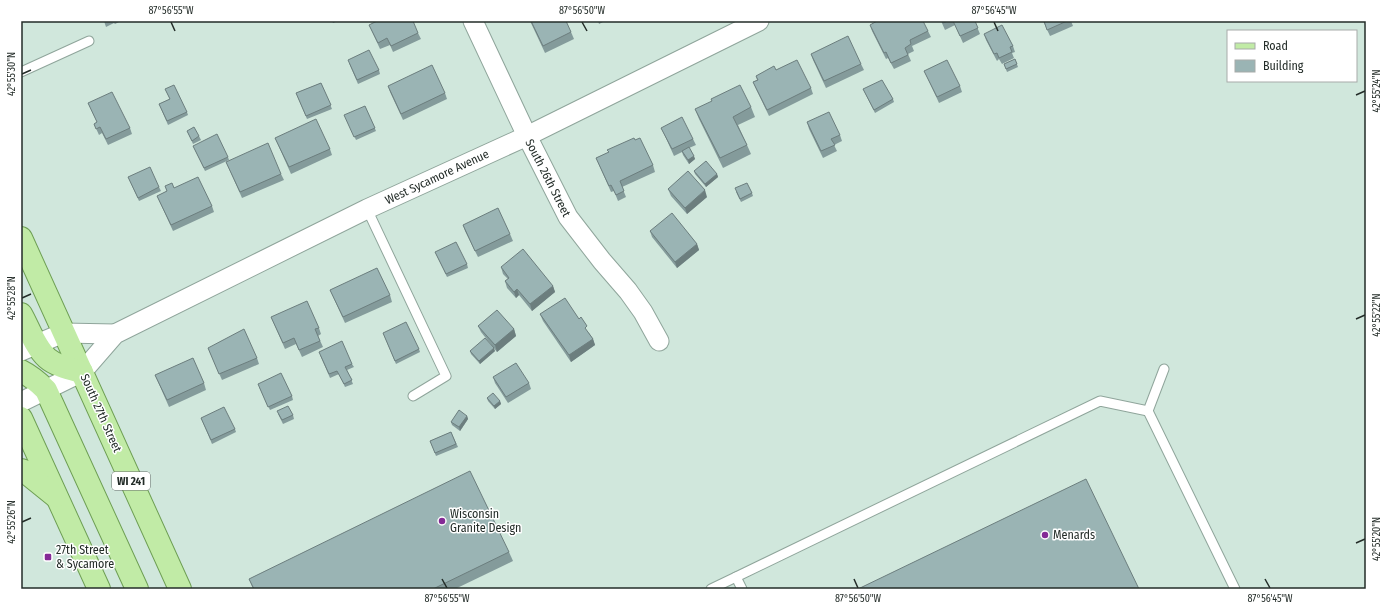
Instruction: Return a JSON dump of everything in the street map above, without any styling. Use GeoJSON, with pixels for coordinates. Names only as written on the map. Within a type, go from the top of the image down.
{"type":"FeatureCollection","features":[{"type":"Feature","properties":{"kind":"main road","name":"South 27th Street"},"geometry":{"type":"LineString","coordinates":[[21,238],[180,589]]}},
{"type":"Feature","properties":{"kind":"main road"},"geometry":{"type":"LineString","coordinates":[[21,314],[35,351],[66,368],[82,372]]}},
{"type":"Feature","properties":{"kind":"main road"},"geometry":{"type":"LineString","coordinates":[[63,332],[35,351],[24,375],[46,390],[137,589]]}},
{"type":"Feature","properties":{"kind":"main road"},"geometry":{"type":"LineString","coordinates":[[21,418],[99,589]]}},
{"type":"Feature","properties":{"kind":"main road"},"geometry":{"type":"LineString","coordinates":[[21,470],[58,498]]}},
{"type":"Feature","properties":{"kind":"street","name":"South 26th Street"},"geometry":{"type":"LineString","coordinates":[[473,21],[527,136],[568,217],[602,261],[628,291],[643,312],[659,341]]}},
{"type":"Feature","properties":{"kind":"street","name":"West Sycamore Avenue"},"geometry":{"type":"LineString","coordinates":[[82,372],[115,334],[367,209],[527,136],[759,21]]}},
{"type":"Feature","properties":{"kind":"street","name":"West Sycamore Avenue"},"geometry":{"type":"LineString","coordinates":[[63,332],[115,334]]}},
{"type":"Feature","properties":{"kind":"street"},"geometry":{"type":"LineString","coordinates":[[21,402],[82,372]]}},
{"type":"Feature","properties":{"kind":"lane"},"geometry":{"type":"LineString","coordinates":[[21,72],[89,41]]}},
{"type":"Feature","properties":{"kind":"lane"},"geometry":{"type":"LineString","coordinates":[[367,209],[446,376],[413,396]]}},
{"type":"Feature","properties":{"kind":"lane"},"geometry":{"type":"LineString","coordinates":[[1164,369],[1148,411],[1235,589]]}},
{"type":"Feature","properties":{"kind":"lane"},"geometry":{"type":"LineString","coordinates":[[711,589],[1100,401],[1148,411]]}},
{"type":"Feature","properties":{"kind":"lane"},"geometry":{"type":"LineString","coordinates":[[736,577],[742,589]]}},
{"type":"Feature","properties":{"kind":"building"},"geometry":{"type":"Polygon","coordinates":[[[377,21],[413,21],[418,33],[391,46],[387,38],[378,43],[369,25],[377,21]]]}},
{"type":"Feature","properties":{"kind":"building"},"geometry":{"type":"Polygon","coordinates":[[[531,21],[566,21],[571,32],[543,46],[531,21]]]}},
{"type":"Feature","properties":{"kind":"building"},"geometry":{"type":"Polygon","coordinates":[[[877,21],[923,21],[928,31],[910,40],[911,44],[905,48],[908,55],[891,63],[886,52],[884,53],[870,25],[877,21]]]}},
{"type":"Feature","properties":{"kind":"building"},"geometry":{"type":"Polygon","coordinates":[[[953,21],[975,21],[978,28],[960,36],[953,21]]]}},
{"type":"Feature","properties":{"kind":"building"},"geometry":{"type":"Polygon","coordinates":[[[1044,21],[1067,21],[1047,30],[1044,21]]]}},
{"type":"Feature","properties":{"kind":"building"},"geometry":{"type":"Polygon","coordinates":[[[1002,25],[1013,46],[1010,47],[1012,52],[999,58],[997,53],[994,54],[984,34],[1002,25]]]}},
{"type":"Feature","properties":{"kind":"building"},"geometry":{"type":"Polygon","coordinates":[[[848,36],[861,64],[824,81],[811,54],[848,36]]]}},
{"type":"Feature","properties":{"kind":"building"},"geometry":{"type":"Polygon","coordinates":[[[369,50],[379,70],[357,80],[348,60],[369,50]]]}},
{"type":"Feature","properties":{"kind":"building"},"geometry":{"type":"Polygon","coordinates":[[[1015,59],[1017,64],[1006,69],[1004,64],[1015,59]]]}},
{"type":"Feature","properties":{"kind":"building"},"geometry":{"type":"Polygon","coordinates":[[[797,60],[811,88],[767,110],[753,82],[758,80],[756,76],[774,66],[776,70],[797,60]]]}},
{"type":"Feature","properties":{"kind":"building"},"geometry":{"type":"Polygon","coordinates":[[[947,60],[960,86],[937,97],[924,71],[947,60]]]}},
{"type":"Feature","properties":{"kind":"building"},"geometry":{"type":"Polygon","coordinates":[[[432,65],[445,93],[401,114],[388,86],[432,65]]]}},
{"type":"Feature","properties":{"kind":"building"},"geometry":{"type":"Polygon","coordinates":[[[882,80],[893,99],[874,110],[863,89],[882,80]]]}},
{"type":"Feature","properties":{"kind":"building"},"geometry":{"type":"Polygon","coordinates":[[[321,83],[331,105],[306,116],[296,93],[321,83]]]}},
{"type":"Feature","properties":{"kind":"building"},"geometry":{"type":"Polygon","coordinates":[[[174,85],[187,112],[167,121],[159,104],[170,99],[165,89],[174,85]]]}},
{"type":"Feature","properties":{"kind":"building"},"geometry":{"type":"Polygon","coordinates":[[[740,85],[751,107],[733,117],[747,145],[720,158],[695,109],[712,101],[711,99],[740,85]]]}},
{"type":"Feature","properties":{"kind":"building"},"geometry":{"type":"Polygon","coordinates":[[[112,92],[130,128],[106,139],[100,127],[96,129],[94,124],[97,122],[88,103],[112,92]]]}},
{"type":"Feature","properties":{"kind":"building"},"geometry":{"type":"Polygon","coordinates":[[[365,106],[375,128],[354,137],[344,115],[365,106]]]}},
{"type":"Feature","properties":{"kind":"building"},"geometry":{"type":"Polygon","coordinates":[[[829,112],[840,135],[831,139],[835,145],[821,151],[807,122],[829,112]]]}},
{"type":"Feature","properties":{"kind":"building"},"geometry":{"type":"Polygon","coordinates":[[[682,117],[693,139],[672,149],[661,128],[682,117]]]}},
{"type":"Feature","properties":{"kind":"building"},"geometry":{"type":"Polygon","coordinates":[[[316,119],[330,149],[289,167],[275,138],[316,119]]]}},
{"type":"Feature","properties":{"kind":"building"},"geometry":{"type":"Polygon","coordinates":[[[194,127],[199,136],[192,141],[187,131],[194,127]]]}},
{"type":"Feature","properties":{"kind":"building"},"geometry":{"type":"Polygon","coordinates":[[[217,134],[228,157],[204,168],[193,146],[217,134]]]}},
{"type":"Feature","properties":{"kind":"building"},"geometry":{"type":"Polygon","coordinates":[[[634,138],[635,140],[640,138],[653,165],[620,181],[624,191],[616,195],[611,185],[609,186],[596,158],[609,152],[607,150],[634,138]]]}},
{"type":"Feature","properties":{"kind":"building"},"geometry":{"type":"Polygon","coordinates":[[[268,143],[281,174],[240,192],[226,162],[268,143]]]}},
{"type":"Feature","properties":{"kind":"building"},"geometry":{"type":"Polygon","coordinates":[[[689,147],[694,156],[688,160],[682,151],[689,147]]]}},
{"type":"Feature","properties":{"kind":"building"},"geometry":{"type":"Polygon","coordinates":[[[706,161],[717,174],[705,184],[694,171],[706,161]]]}},
{"type":"Feature","properties":{"kind":"building"},"geometry":{"type":"Polygon","coordinates":[[[150,167],[159,187],[138,198],[128,177],[150,167]]]}},
{"type":"Feature","properties":{"kind":"building"},"geometry":{"type":"Polygon","coordinates":[[[688,171],[705,190],[685,208],[668,189],[688,171]]]}},
{"type":"Feature","properties":{"kind":"building"},"geometry":{"type":"Polygon","coordinates":[[[198,177],[212,206],[171,225],[157,196],[167,191],[165,186],[172,183],[174,188],[198,177]]]}},
{"type":"Feature","properties":{"kind":"building"},"geometry":{"type":"Polygon","coordinates":[[[747,183],[752,193],[740,199],[735,188],[747,183]]]}},
{"type":"Feature","properties":{"kind":"building"},"geometry":{"type":"Polygon","coordinates":[[[498,208],[510,234],[475,251],[463,225],[498,208]]]}},
{"type":"Feature","properties":{"kind":"building"},"geometry":{"type":"Polygon","coordinates":[[[672,213],[697,244],[675,262],[650,231],[672,213]]]}},
{"type":"Feature","properties":{"kind":"building"},"geometry":{"type":"Polygon","coordinates":[[[456,242],[467,264],[446,274],[435,252],[456,242]]]}},
{"type":"Feature","properties":{"kind":"building"},"geometry":{"type":"Polygon","coordinates":[[[523,249],[553,286],[530,304],[517,289],[514,292],[505,281],[509,278],[501,267],[523,249]]]}},
{"type":"Feature","properties":{"kind":"building"},"geometry":{"type":"Polygon","coordinates":[[[377,268],[390,295],[343,317],[330,290],[377,268]]]}},
{"type":"Feature","properties":{"kind":"building"},"geometry":{"type":"Polygon","coordinates":[[[565,298],[579,319],[581,317],[587,326],[585,328],[593,339],[569,355],[540,314],[565,298]]]}},
{"type":"Feature","properties":{"kind":"building"},"geometry":{"type":"Polygon","coordinates":[[[307,301],[319,328],[315,329],[320,341],[299,350],[294,338],[283,343],[271,317],[307,301]]]}},
{"type":"Feature","properties":{"kind":"building"},"geometry":{"type":"Polygon","coordinates":[[[497,310],[514,329],[495,345],[478,326],[497,310]]]}},
{"type":"Feature","properties":{"kind":"building"},"geometry":{"type":"Polygon","coordinates":[[[406,322],[419,349],[395,361],[383,333],[406,322]]]}},
{"type":"Feature","properties":{"kind":"building"},"geometry":{"type":"Polygon","coordinates":[[[244,329],[257,358],[219,374],[208,348],[244,329]]]}},
{"type":"Feature","properties":{"kind":"building"},"geometry":{"type":"Polygon","coordinates":[[[485,338],[494,348],[479,361],[470,351],[485,338]]]}},
{"type":"Feature","properties":{"kind":"building"},"geometry":{"type":"Polygon","coordinates":[[[342,341],[352,364],[345,367],[352,380],[344,384],[337,371],[329,374],[319,352],[342,341]]]}},
{"type":"Feature","properties":{"kind":"building"},"geometry":{"type":"Polygon","coordinates":[[[193,358],[204,383],[167,400],[155,375],[193,358]]]}},
{"type":"Feature","properties":{"kind":"building"},"geometry":{"type":"Polygon","coordinates":[[[516,363],[529,383],[506,397],[493,377],[516,363]]]}},
{"type":"Feature","properties":{"kind":"building"},"geometry":{"type":"Polygon","coordinates":[[[281,373],[292,396],[268,407],[258,384],[281,373]]]}},
{"type":"Feature","properties":{"kind":"building"},"geometry":{"type":"Polygon","coordinates":[[[493,393],[500,401],[494,406],[487,398],[493,393]]]}},
{"type":"Feature","properties":{"kind":"building"},"geometry":{"type":"Polygon","coordinates":[[[288,406],[293,415],[282,420],[277,411],[288,406]]]}},
{"type":"Feature","properties":{"kind":"building"},"geometry":{"type":"Polygon","coordinates":[[[224,407],[235,429],[211,440],[201,418],[224,407]]]}},
{"type":"Feature","properties":{"kind":"building"},"geometry":{"type":"Polygon","coordinates":[[[459,410],[467,416],[459,427],[451,422],[459,410]]]}},
{"type":"Feature","properties":{"kind":"building"},"geometry":{"type":"Polygon","coordinates":[[[451,432],[456,444],[435,453],[430,441],[451,432]]]}},
{"type":"Feature","properties":{"kind":"building","name":"Wisconsin Granite Design"},"geometry":{"type":"Polygon","coordinates":[[[470,471],[509,552],[433,589],[254,589],[249,579],[470,471]]]}},
{"type":"Feature","properties":{"kind":"building","name":"Menards"},"geometry":{"type":"Polygon","coordinates":[[[1086,479],[1139,589],[858,589],[1086,479]]]}},
{"type":"Feature","properties":{"kind":"place","name":"Wisconsin Granite Design"},"geometry":{"type":"Point","coordinates":[442,521]}},
{"type":"Feature","properties":{"kind":"place","name":"Menards"},"geometry":{"type":"Point","coordinates":[1045,535]}},
{"type":"Feature","properties":{"kind":"place","name":"27th Street & Sycamore"},"geometry":{"type":"Point","coordinates":[48,557]}}]}
